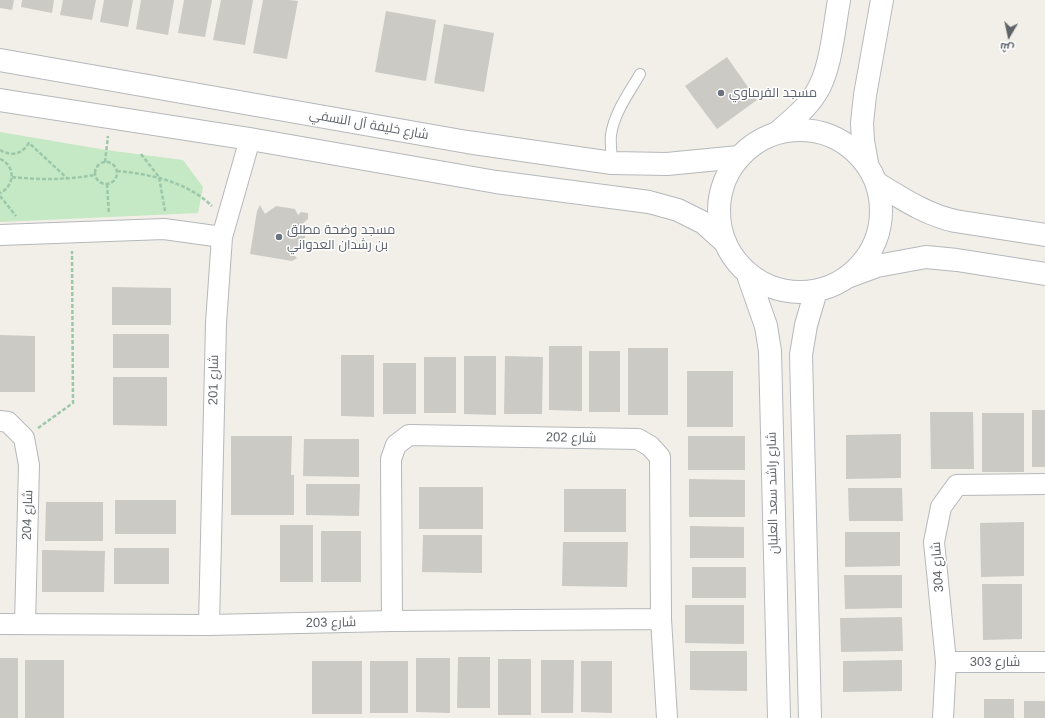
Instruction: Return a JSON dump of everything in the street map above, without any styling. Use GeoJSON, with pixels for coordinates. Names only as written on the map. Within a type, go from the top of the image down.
{"type":"FeatureCollection","features":[{"type":"Feature","properties":{"kind":"street"},"geometry":{"type":"LineString","coordinates":[[839,0],[826,69],[817,93],[803,110],[777,133],[754,144],[739,157],[727,175],[720,197],[719,220],[725,242],[734,258],[747,272],[768,285],[792,292],[816,291],[878,266],[926,257],[957,260],[1045,274]]}},
{"type":"Feature","properties":{"kind":"street"},"geometry":{"type":"LineString","coordinates":[[850,276],[868,257],[879,234],[882,209],[878,184],[867,163],[863,141],[862,123],[865,95],[882,0]]}},
{"type":"Feature","properties":{"kind":"street","name":"شارع خليفة آل النسفي"},"geometry":{"type":"LineString","coordinates":[[0,60],[501,148],[612,163],[667,164],[739,157]]}},
{"type":"Feature","properties":{"kind":"street"},"geometry":{"type":"LineString","coordinates":[[0,100],[250,139],[457,176],[649,202],[678,210],[704,223],[725,242]]}},
{"type":"Feature","properties":{"kind":"street"},"geometry":{"type":"LineString","coordinates":[[777,133],[802,129],[827,134],[849,145],[867,163]]}},
{"type":"Feature","properties":{"kind":"street","name":"شارع 201"},"geometry":{"type":"LineString","coordinates":[[209,625],[216,323],[222,237],[250,139]]}},
{"type":"Feature","properties":{"kind":"street"},"geometry":{"type":"LineString","coordinates":[[457,176],[468,167],[471,160],[471,152],[467,142]]}},
{"type":"Feature","properties":{"kind":"street"},"geometry":{"type":"LineString","coordinates":[[496,182],[489,171],[488,164],[491,157],[501,148]]}},
{"type":"Feature","properties":{"kind":"street"},"geometry":{"type":"LineString","coordinates":[[878,184],[918,208],[941,218],[1045,235]]}},
{"type":"Feature","properties":{"kind":"street"},"geometry":{"type":"LineString","coordinates":[[0,235],[164,229],[222,237]]}},
{"type":"Feature","properties":{"kind":"street","name":"شارع راشد سعد العلبان"},"geometry":{"type":"LineString","coordinates":[[747,272],[766,326],[770,351],[779,718]]}},
{"type":"Feature","properties":{"kind":"street"},"geometry":{"type":"LineString","coordinates":[[810,718],[801,355],[806,325],[816,291]]}},
{"type":"Feature","properties":{"kind":"street"},"geometry":{"type":"LineString","coordinates":[[0,421],[8,422],[24,438]]}},
{"type":"Feature","properties":{"kind":"street","name":"شارع 202"},"geometry":{"type":"LineString","coordinates":[[392,622],[391,459],[396,445],[409,435],[638,439],[650,446],[660,457],[661,619],[667,718]]}},
{"type":"Feature","properties":{"kind":"street","name":"شارع 204"},"geometry":{"type":"LineString","coordinates":[[24,438],[29,465],[25,624]]}},
{"type":"Feature","properties":{"kind":"street","name":"شارع 304"},"geometry":{"type":"LineString","coordinates":[[943,718],[946,662],[934,542],[941,507],[957,485],[1045,484]]}},
{"type":"Feature","properties":{"kind":"street","name":"شارع 203"},"geometry":{"type":"LineString","coordinates":[[0,624],[209,625],[661,619]]}},
{"type":"Feature","properties":{"kind":"street","name":"شارع 303"},"geometry":{"type":"LineString","coordinates":[[946,662],[1045,662]]}},
{"type":"Feature","properties":{"kind":"lane"},"geometry":{"type":"LineString","coordinates":[[612,163],[611,136],[613,124],[618,112],[640,74]]}},
{"type":"Feature","properties":{"kind":"path"},"geometry":{"type":"LineString","coordinates":[[104,162],[111,118]]}},
{"type":"Feature","properties":{"kind":"path"},"geometry":{"type":"LineString","coordinates":[[0,150],[5,153],[19,153],[25,149],[29,143],[68,179]]}},
{"type":"Feature","properties":{"kind":"path"},"geometry":{"type":"LineString","coordinates":[[141,154],[159,177],[165,212],[164,229]]}},
{"type":"Feature","properties":{"kind":"path"},"geometry":{"type":"LineString","coordinates":[[0,159],[8,164],[12,177],[10,184],[0,193]]}},
{"type":"Feature","properties":{"kind":"path"},"geometry":{"type":"LineString","coordinates":[[110,162],[115,166],[117,172],[116,178],[113,182],[107,184],[97,180],[95,169],[99,164],[110,162]]}},
{"type":"Feature","properties":{"kind":"path"},"geometry":{"type":"LineString","coordinates":[[117,172],[138,173],[159,177],[187,189],[212,206],[222,237]]}},
{"type":"Feature","properties":{"kind":"path"},"geometry":{"type":"LineString","coordinates":[[12,177],[40,180],[68,179],[95,175]]}},
{"type":"Feature","properties":{"kind":"path"},"geometry":{"type":"LineString","coordinates":[[107,184],[109,231]]}},
{"type":"Feature","properties":{"kind":"path"},"geometry":{"type":"LineString","coordinates":[[24,438],[73,403],[72,233]]}},
{"type":"Feature","properties":{"kind":"green space"},"geometry":{"type":"Polygon","coordinates":[[[0,132],[106,150],[183,160],[203,187],[198,213],[0,222],[0,132]]]}},
{"type":"Feature","properties":{"kind":"building"},"geometry":{"type":"Polygon","coordinates":[[[0,0],[14,0],[12,10],[0,8],[0,0]]]}},
{"type":"Feature","properties":{"kind":"building"},"geometry":{"type":"Polygon","coordinates":[[[22,0],[54,0],[52,13],[21,7],[22,0]]]}},
{"type":"Feature","properties":{"kind":"building"},"geometry":{"type":"Polygon","coordinates":[[[63,0],[96,0],[92,20],[60,15],[63,0]]]}},
{"type":"Feature","properties":{"kind":"building"},"geometry":{"type":"Polygon","coordinates":[[[104,0],[133,0],[128,27],[100,22],[104,0]]]}},
{"type":"Feature","properties":{"kind":"building"},"geometry":{"type":"Polygon","coordinates":[[[141,0],[174,0],[168,35],[136,29],[141,0]]]}},
{"type":"Feature","properties":{"kind":"building"},"geometry":{"type":"Polygon","coordinates":[[[184,0],[212,0],[205,37],[178,33],[184,0]]]}},
{"type":"Feature","properties":{"kind":"building"},"geometry":{"type":"Polygon","coordinates":[[[221,0],[253,0],[245,45],[213,40],[221,0]]]}},
{"type":"Feature","properties":{"kind":"building"},"geometry":{"type":"Polygon","coordinates":[[[263,0],[298,1],[287,59],[253,53],[263,0]]]}},
{"type":"Feature","properties":{"kind":"building"},"geometry":{"type":"Polygon","coordinates":[[[386,11],[436,20],[426,81],[375,72],[386,11]]]}},
{"type":"Feature","properties":{"kind":"building"},"geometry":{"type":"Polygon","coordinates":[[[444,24],[494,33],[484,92],[434,83],[444,24]]]}},
{"type":"Feature","properties":{"kind":"building","name":"مسجد الفرماوي"},"geometry":{"type":"Polygon","coordinates":[[[727,57],[757,100],[717,129],[685,86],[727,57]]]}},
{"type":"Feature","properties":{"kind":"building","name":"مسجد وضحة مطلق بن رشدان العدواني"},"geometry":{"type":"Polygon","coordinates":[[[260,205],[265,214],[276,206],[295,209],[298,215],[301,212],[308,213],[308,219],[302,224],[307,230],[303,244],[292,253],[297,258],[292,261],[250,254],[257,211],[260,205]]]}},
{"type":"Feature","properties":{"kind":"building"},"geometry":{"type":"Polygon","coordinates":[[[112,287],[171,288],[171,325],[112,325],[112,287]]]}},
{"type":"Feature","properties":{"kind":"building"},"geometry":{"type":"Polygon","coordinates":[[[113,334],[169,334],[169,368],[113,368],[113,334]]]}},
{"type":"Feature","properties":{"kind":"building"},"geometry":{"type":"Polygon","coordinates":[[[0,335],[35,336],[35,392],[0,392],[0,335]]]}},
{"type":"Feature","properties":{"kind":"building"},"geometry":{"type":"Polygon","coordinates":[[[549,346],[582,346],[582,411],[549,410],[549,346]]]}},
{"type":"Feature","properties":{"kind":"building"},"geometry":{"type":"Polygon","coordinates":[[[628,348],[668,348],[668,415],[628,415],[628,348]]]}},
{"type":"Feature","properties":{"kind":"building"},"geometry":{"type":"Polygon","coordinates":[[[589,351],[620,351],[620,412],[589,412],[589,351]]]}},
{"type":"Feature","properties":{"kind":"building"},"geometry":{"type":"Polygon","coordinates":[[[341,355],[374,355],[374,417],[341,416],[341,355]]]}},
{"type":"Feature","properties":{"kind":"building"},"geometry":{"type":"Polygon","coordinates":[[[464,356],[496,356],[496,415],[464,414],[464,356]]]}},
{"type":"Feature","properties":{"kind":"building"},"geometry":{"type":"Polygon","coordinates":[[[505,356],[543,357],[542,414],[504,414],[505,356]]]}},
{"type":"Feature","properties":{"kind":"building"},"geometry":{"type":"Polygon","coordinates":[[[424,357],[456,357],[456,413],[424,413],[424,357]]]}},
{"type":"Feature","properties":{"kind":"building"},"geometry":{"type":"Polygon","coordinates":[[[383,363],[416,363],[416,414],[383,414],[383,363]]]}},
{"type":"Feature","properties":{"kind":"building"},"geometry":{"type":"Polygon","coordinates":[[[687,371],[733,371],[733,427],[687,427],[687,371]]]}},
{"type":"Feature","properties":{"kind":"building"},"geometry":{"type":"Polygon","coordinates":[[[113,377],[167,377],[167,426],[113,425],[113,377]]]}},
{"type":"Feature","properties":{"kind":"building"},"geometry":{"type":"Polygon","coordinates":[[[1032,410],[1045,410],[1045,467],[1032,467],[1032,410]]]}},
{"type":"Feature","properties":{"kind":"building"},"geometry":{"type":"Polygon","coordinates":[[[930,412],[973,412],[974,469],[931,469],[930,412]]]}},
{"type":"Feature","properties":{"kind":"building"},"geometry":{"type":"Polygon","coordinates":[[[982,413],[1024,413],[1024,472],[982,472],[982,413]]]}},
{"type":"Feature","properties":{"kind":"building"},"geometry":{"type":"Polygon","coordinates":[[[901,434],[901,478],[846,479],[846,435],[901,434]]]}},
{"type":"Feature","properties":{"kind":"building"},"geometry":{"type":"Polygon","coordinates":[[[231,436],[292,436],[291,475],[294,475],[294,515],[231,515],[231,436]]]}},
{"type":"Feature","properties":{"kind":"building"},"geometry":{"type":"Polygon","coordinates":[[[688,436],[745,436],[745,470],[688,470],[688,436]]]}},
{"type":"Feature","properties":{"kind":"building"},"geometry":{"type":"Polygon","coordinates":[[[304,439],[359,439],[359,477],[303,476],[304,439]]]}},
{"type":"Feature","properties":{"kind":"building"},"geometry":{"type":"Polygon","coordinates":[[[689,479],[745,480],[745,517],[689,517],[689,479]]]}},
{"type":"Feature","properties":{"kind":"building"},"geometry":{"type":"Polygon","coordinates":[[[306,484],[360,484],[359,516],[306,515],[306,484]]]}},
{"type":"Feature","properties":{"kind":"building"},"geometry":{"type":"Polygon","coordinates":[[[419,487],[483,487],[483,529],[419,529],[419,487]]]}},
{"type":"Feature","properties":{"kind":"building"},"geometry":{"type":"Polygon","coordinates":[[[848,488],[902,488],[903,521],[849,521],[848,488]]]}},
{"type":"Feature","properties":{"kind":"building"},"geometry":{"type":"Polygon","coordinates":[[[564,489],[626,489],[626,532],[564,532],[564,489]]]}},
{"type":"Feature","properties":{"kind":"building"},"geometry":{"type":"Polygon","coordinates":[[[115,500],[176,500],[176,534],[115,534],[115,500]]]}},
{"type":"Feature","properties":{"kind":"building"},"geometry":{"type":"Polygon","coordinates":[[[46,502],[103,502],[103,541],[45,541],[46,502]]]}},
{"type":"Feature","properties":{"kind":"building"},"geometry":{"type":"Polygon","coordinates":[[[1024,522],[1024,576],[981,577],[980,523],[1024,522]]]}},
{"type":"Feature","properties":{"kind":"building"},"geometry":{"type":"Polygon","coordinates":[[[280,525],[313,525],[313,582],[280,582],[280,525]]]}},
{"type":"Feature","properties":{"kind":"building"},"geometry":{"type":"Polygon","coordinates":[[[690,526],[744,527],[744,558],[690,558],[690,526]]]}},
{"type":"Feature","properties":{"kind":"building"},"geometry":{"type":"Polygon","coordinates":[[[321,531],[361,531],[361,582],[321,582],[321,531]]]}},
{"type":"Feature","properties":{"kind":"building"},"geometry":{"type":"Polygon","coordinates":[[[845,532],[900,532],[900,566],[845,567],[845,532]]]}},
{"type":"Feature","properties":{"kind":"building"},"geometry":{"type":"Polygon","coordinates":[[[423,535],[482,535],[482,573],[422,572],[423,535]]]}},
{"type":"Feature","properties":{"kind":"building"},"geometry":{"type":"Polygon","coordinates":[[[563,542],[628,542],[627,587],[562,586],[563,542]]]}},
{"type":"Feature","properties":{"kind":"building"},"geometry":{"type":"Polygon","coordinates":[[[114,548],[169,548],[169,584],[114,584],[114,548]]]}},
{"type":"Feature","properties":{"kind":"building"},"geometry":{"type":"Polygon","coordinates":[[[42,550],[105,551],[104,592],[42,592],[42,550]]]}},
{"type":"Feature","properties":{"kind":"building"},"geometry":{"type":"Polygon","coordinates":[[[692,567],[746,567],[746,598],[692,598],[692,567]]]}},
{"type":"Feature","properties":{"kind":"building"},"geometry":{"type":"Polygon","coordinates":[[[844,575],[902,575],[902,608],[845,609],[844,575]]]}},
{"type":"Feature","properties":{"kind":"building"},"geometry":{"type":"Polygon","coordinates":[[[982,584],[1022,584],[1022,639],[983,640],[982,584]]]}},
{"type":"Feature","properties":{"kind":"building"},"geometry":{"type":"Polygon","coordinates":[[[685,605],[744,605],[744,644],[685,643],[685,605]]]}},
{"type":"Feature","properties":{"kind":"building"},"geometry":{"type":"Polygon","coordinates":[[[902,617],[903,651],[841,652],[840,618],[902,617]]]}},
{"type":"Feature","properties":{"kind":"building"},"geometry":{"type":"Polygon","coordinates":[[[690,651],[747,651],[747,691],[690,690],[690,651]]]}},
{"type":"Feature","properties":{"kind":"building"},"geometry":{"type":"Polygon","coordinates":[[[458,657],[490,657],[490,708],[457,708],[458,657]]]}},
{"type":"Feature","properties":{"kind":"building"},"geometry":{"type":"Polygon","coordinates":[[[0,658],[18,658],[18,718],[0,718],[0,658]]]}},
{"type":"Feature","properties":{"kind":"building"},"geometry":{"type":"Polygon","coordinates":[[[416,658],[450,658],[450,713],[416,712],[416,658]]]}},
{"type":"Feature","properties":{"kind":"building"},"geometry":{"type":"Polygon","coordinates":[[[498,659],[531,659],[531,715],[498,715],[498,659]]]}},
{"type":"Feature","properties":{"kind":"building"},"geometry":{"type":"Polygon","coordinates":[[[25,660],[64,660],[64,718],[25,718],[25,660]]]}},
{"type":"Feature","properties":{"kind":"building"},"geometry":{"type":"Polygon","coordinates":[[[541,660],[574,660],[573,713],[541,713],[541,660]]]}},
{"type":"Feature","properties":{"kind":"building"},"geometry":{"type":"Polygon","coordinates":[[[902,660],[902,691],[843,692],[843,661],[902,660]]]}},
{"type":"Feature","properties":{"kind":"building"},"geometry":{"type":"Polygon","coordinates":[[[312,661],[362,661],[362,714],[312,714],[312,661]]]}},
{"type":"Feature","properties":{"kind":"building"},"geometry":{"type":"Polygon","coordinates":[[[370,661],[408,661],[408,713],[370,713],[370,661]]]}},
{"type":"Feature","properties":{"kind":"building"},"geometry":{"type":"Polygon","coordinates":[[[581,661],[612,661],[612,713],[581,712],[581,661]]]}},
{"type":"Feature","properties":{"kind":"building"},"geometry":{"type":"Polygon","coordinates":[[[984,699],[1014,699],[1014,718],[984,718],[984,699]]]}},
{"type":"Feature","properties":{"kind":"building"},"geometry":{"type":"Polygon","coordinates":[[[1024,701],[1045,701],[1045,718],[1024,718],[1024,701]]]}},
{"type":"Feature","properties":{"kind":"place","name":"مسجد الفرماوي"},"geometry":{"type":"Point","coordinates":[721,93]}},
{"type":"Feature","properties":{"kind":"place","name":"مسجد وضحة مطلق بن رشدان العدواني"},"geometry":{"type":"Point","coordinates":[279,237]}}]}
